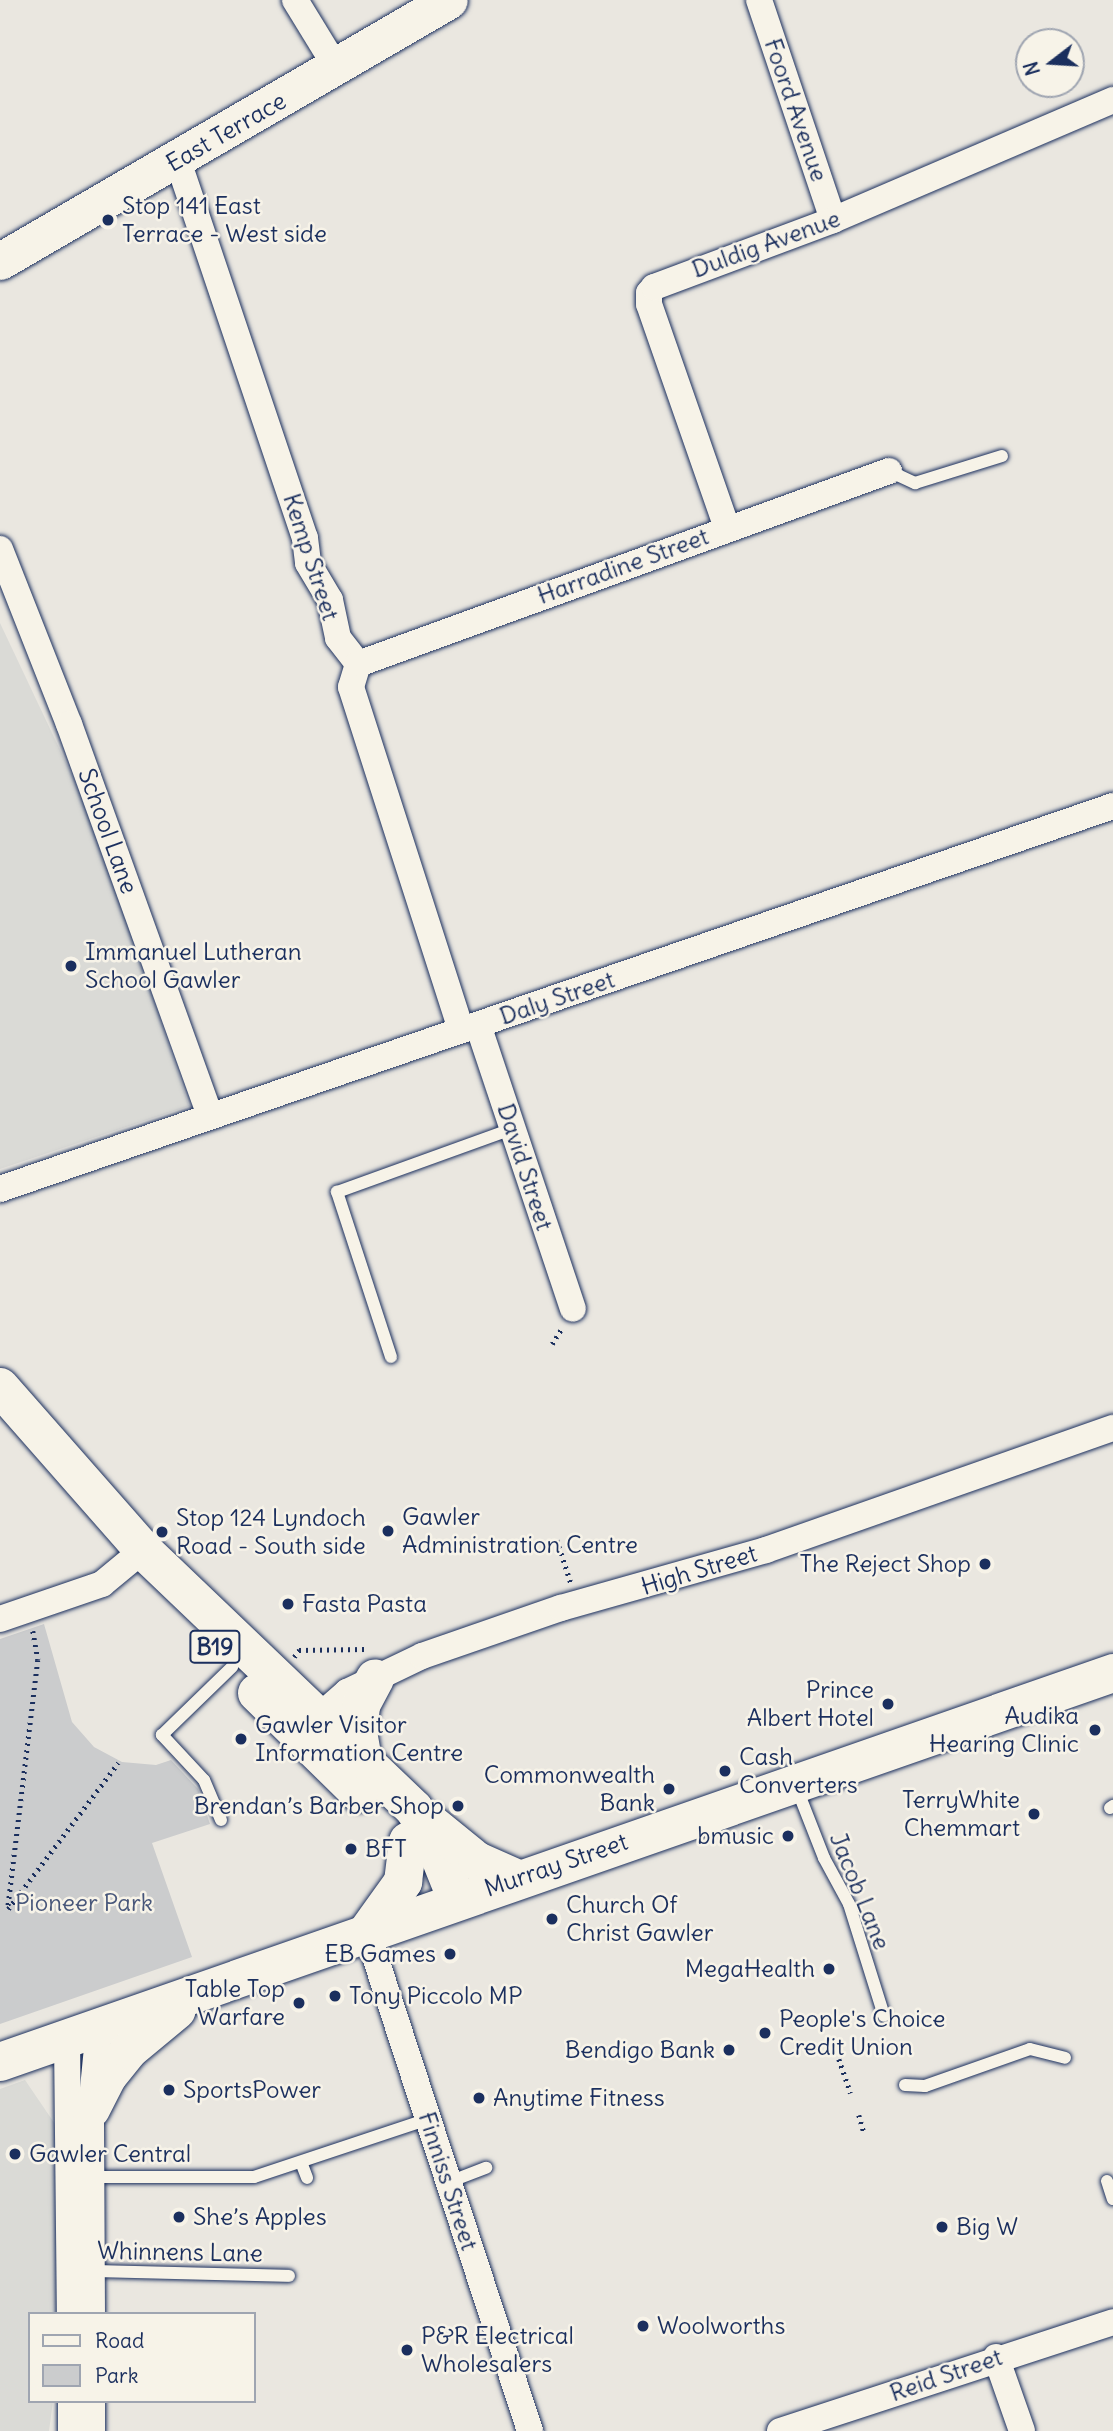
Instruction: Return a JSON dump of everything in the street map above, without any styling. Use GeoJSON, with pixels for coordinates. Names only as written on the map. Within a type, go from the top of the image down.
{"type":"FeatureCollection","features":[{"type":"Feature","properties":{"kind":"main road","name":"B19"},"geometry":{"type":"LineString","coordinates":[[0,1387],[143,1550],[309,1726],[411,1825],[477,1861],[518,1879]]}},
{"type":"Feature","properties":{"kind":"main road","name":"B19"},"geometry":{"type":"LineString","coordinates":[[143,1550],[184,1611],[232,1667],[309,1726],[363,1760],[411,1825],[424,1860],[449,1902]]}},
{"type":"Feature","properties":{"kind":"main road","name":"Murray Street"},"geometry":{"type":"LineString","coordinates":[[7,2059],[202,1992],[449,1902],[1113,1673]]}},
{"type":"Feature","properties":{"kind":"main road"},"geometry":{"type":"LineString","coordinates":[[363,1760],[358,1731],[361,1705],[375,1679]]}},
{"type":"Feature","properties":{"kind":"main road"},"geometry":{"type":"LineString","coordinates":[[366,1932],[403,1882],[411,1825]]}},
{"type":"Feature","properties":{"kind":"main road"},"geometry":{"type":"LineString","coordinates":[[80,2097],[108,2076],[134,2045],[202,1992]]}},
{"type":"Feature","properties":{"kind":"street"},"geometry":{"type":"LineString","coordinates":[[295,0],[336,67]]}},
{"type":"Feature","properties":{"kind":"street","name":"East Terrace"},"geometry":{"type":"LineString","coordinates":[[0,261],[178,161],[449,0]]}},
{"type":"Feature","properties":{"kind":"street","name":"Foord Avenue"},"geometry":{"type":"LineString","coordinates":[[759,0],[833,220]]}},
{"type":"Feature","properties":{"kind":"street","name":"Duldig Avenue"},"geometry":{"type":"LineString","coordinates":[[727,528],[649,293],[664,282],[833,220],[1113,100]]}},
{"type":"Feature","properties":{"kind":"street","name":"Kemp Street"},"geometry":{"type":"LineString","coordinates":[[178,161],[305,538],[308,563],[330,600],[338,638],[358,664]]}},
{"type":"Feature","properties":{"kind":"street","name":"Harradine Street"},"geometry":{"type":"LineString","coordinates":[[358,664],[890,471]]}},
{"type":"Feature","properties":{"kind":"street","name":"School Lane"},"geometry":{"type":"LineString","coordinates":[[0,549],[69,724],[209,1115]]}},
{"type":"Feature","properties":{"kind":"street"},"geometry":{"type":"LineString","coordinates":[[358,664],[351,687],[469,1027]]}},
{"type":"Feature","properties":{"kind":"street","name":"Daly Street"},"geometry":{"type":"LineString","coordinates":[[0,1189],[1113,806]]}},
{"type":"Feature","properties":{"kind":"street","name":"David Street"},"geometry":{"type":"LineString","coordinates":[[469,1027],[512,1129],[573,1309]]}},
{"type":"Feature","properties":{"kind":"street","name":"High Street"},"geometry":{"type":"LineString","coordinates":[[309,1726],[347,1692],[422,1656],[561,1608],[766,1550],[1113,1428]]}},
{"type":"Feature","properties":{"kind":"street"},"geometry":{"type":"LineString","coordinates":[[0,1619],[102,1584],[143,1550]]}},
{"type":"Feature","properties":{"kind":"street","name":"Finniss Street"},"geometry":{"type":"LineString","coordinates":[[366,1932],[530,2431]]}},
{"type":"Feature","properties":{"kind":"street"},"geometry":{"type":"LineString","coordinates":[[83,2033],[80,2097],[81,2271],[91,2312]]}},
{"type":"Feature","properties":{"kind":"street"},"geometry":{"type":"LineString","coordinates":[[7,2059],[42,2060],[80,2097],[92,2177],[81,2271],[71,2312]]}},
{"type":"Feature","properties":{"kind":"street","name":"Reid Street"},"geometry":{"type":"LineString","coordinates":[[780,2431],[996,2357],[1113,2322]]}},
{"type":"Feature","properties":{"kind":"street"},"geometry":{"type":"LineString","coordinates":[[996,2357],[1022,2431]]}},
{"type":"Feature","properties":{"kind":"street"},"geometry":{"type":"LineString","coordinates":[[71,2403],[71,2431]]}},
{"type":"Feature","properties":{"kind":"street"},"geometry":{"type":"LineString","coordinates":[[92,2403],[92,2431]]}},
{"type":"Feature","properties":{"kind":"lane"},"geometry":{"type":"LineString","coordinates":[[890,471],[915,482],[1002,456]]}},
{"type":"Feature","properties":{"kind":"lane"},"geometry":{"type":"LineString","coordinates":[[391,1357],[337,1192],[512,1129]]}},
{"type":"Feature","properties":{"kind":"lane"},"geometry":{"type":"LineString","coordinates":[[220,1820],[204,1780],[162,1735],[232,1667]]}},
{"type":"Feature","properties":{"kind":"lane","name":"Jacob Lane"},"geometry":{"type":"LineString","coordinates":[[795,1782],[824,1858],[849,1904],[884,2016]]}},
{"type":"Feature","properties":{"kind":"lane"},"geometry":{"type":"LineString","coordinates":[[905,2085],[925,2086],[1030,2049],[1065,2058]]}},
{"type":"Feature","properties":{"kind":"lane"},"geometry":{"type":"LineString","coordinates":[[92,2177],[236,2179],[301,2162],[428,2119]]}},
{"type":"Feature","properties":{"kind":"lane"},"geometry":{"type":"LineString","coordinates":[[301,2162],[307,2178]]}},
{"type":"Feature","properties":{"kind":"lane"},"geometry":{"type":"LineString","coordinates":[[449,2182],[486,2168]]}},
{"type":"Feature","properties":{"kind":"lane"},"geometry":{"type":"LineString","coordinates":[[1107,2182],[1113,2199]]}},
{"type":"Feature","properties":{"kind":"lane","name":"Whinnens Lane"},"geometry":{"type":"LineString","coordinates":[[81,2271],[289,2276]]}},
{"type":"Feature","properties":{"kind":"path"},"geometry":{"type":"LineString","coordinates":[[33,1630],[38,1660],[8,1909],[118,1763]]}},
{"type":"Feature","properties":{"kind":"path"},"geometry":{"type":"LineString","coordinates":[[839,2059],[851,2093]]}},
{"type":"Feature","properties":{"kind":"path"},"geometry":{"type":"LineString","coordinates":[[859,2115],[864,2132]]}},
{"type":"Feature","properties":{"kind":"shaded area","name":"Immanuel Lutheran School Gawler"},"geometry":{"type":"Polygon","coordinates":[[[0,623],[96,826],[189,1106],[0,1169],[0,623]]]}},
{"type":"Feature","properties":{"kind":"shaded area"},"geometry":{"type":"Polygon","coordinates":[[[25,2080],[57,2127],[57,2312],[28,2312],[28,2403],[53,2403],[49,2431],[0,2431],[0,2089],[25,2080]]]}},
{"type":"Feature","properties":{"kind":"green space","name":"Pioneer Park"},"geometry":{"type":"Polygon","coordinates":[[[44,1624],[72,1722],[94,1747],[122,1762],[156,1765],[171,1760],[198,1789],[210,1824],[152,1843],[192,1957],[0,2024],[0,1639],[44,1624]]]}},
{"type":"Feature","properties":{"kind":"place","name":"Stop 141 East Terrace - West side"},"geometry":{"type":"Point","coordinates":[108,220]}},
{"type":"Feature","properties":{"kind":"place","name":"Immanuel Lutheran School Gawler"},"geometry":{"type":"Point","coordinates":[71,966]}},
{"type":"Feature","properties":{"kind":"place","name":"Gawler Administration Centre"},"geometry":{"type":"Point","coordinates":[388,1531]}},
{"type":"Feature","properties":{"kind":"place","name":"Stop 124 Lyndoch Road - South side"},"geometry":{"type":"Point","coordinates":[162,1532]}},
{"type":"Feature","properties":{"kind":"place","name":"The Reject Shop"},"geometry":{"type":"Point","coordinates":[985,1564]}},
{"type":"Feature","properties":{"kind":"place","name":"Fasta Pasta"},"geometry":{"type":"Point","coordinates":[288,1604]}},
{"type":"Feature","properties":{"kind":"place","name":"Prince Albert Hotel"},"geometry":{"type":"Point","coordinates":[888,1704]}},
{"type":"Feature","properties":{"kind":"place","name":"Audika Hearing Clinic"},"geometry":{"type":"Point","coordinates":[1095,1730]}},
{"type":"Feature","properties":{"kind":"place","name":"Gawler Visitor Information Centre"},"geometry":{"type":"Point","coordinates":[241,1739]}},
{"type":"Feature","properties":{"kind":"place","name":"Cash Converters"},"geometry":{"type":"Point","coordinates":[725,1771]}},
{"type":"Feature","properties":{"kind":"place","name":"Commonwealth Bank"},"geometry":{"type":"Point","coordinates":[669,1789]}},
{"type":"Feature","properties":{"kind":"place","name":"Brendan’s Barber Shop"},"geometry":{"type":"Point","coordinates":[458,1806]}},
{"type":"Feature","properties":{"kind":"place","name":"TerryWhite Chemmart"},"geometry":{"type":"Point","coordinates":[1034,1814]}},
{"type":"Feature","properties":{"kind":"place","name":"bmusic"},"geometry":{"type":"Point","coordinates":[788,1836]}},
{"type":"Feature","properties":{"kind":"place","name":"BFT"},"geometry":{"type":"Point","coordinates":[351,1849]}},
{"type":"Feature","properties":{"kind":"place","name":"Church Of Christ Gawler"},"geometry":{"type":"Point","coordinates":[552,1919]}},
{"type":"Feature","properties":{"kind":"place","name":"EB Games"},"geometry":{"type":"Point","coordinates":[450,1954]}},
{"type":"Feature","properties":{"kind":"place","name":"MegaHealth"},"geometry":{"type":"Point","coordinates":[829,1969]}},
{"type":"Feature","properties":{"kind":"place","name":"Tony Piccolo MP"},"geometry":{"type":"Point","coordinates":[335,1996]}},
{"type":"Feature","properties":{"kind":"place","name":"Table Top Warfare"},"geometry":{"type":"Point","coordinates":[299,2003]}},
{"type":"Feature","properties":{"kind":"place","name":"People's Choice Credit Union"},"geometry":{"type":"Point","coordinates":[765,2033]}},
{"type":"Feature","properties":{"kind":"place","name":"Bendigo Bank"},"geometry":{"type":"Point","coordinates":[729,2050]}},
{"type":"Feature","properties":{"kind":"place","name":"SportsPower"},"geometry":{"type":"Point","coordinates":[169,2090]}},
{"type":"Feature","properties":{"kind":"place","name":"Anytime Fitness"},"geometry":{"type":"Point","coordinates":[479,2098]}},
{"type":"Feature","properties":{"kind":"place","name":"Gawler Central"},"geometry":{"type":"Point","coordinates":[15,2154]}},
{"type":"Feature","properties":{"kind":"place","name":"She’s Apples"},"geometry":{"type":"Point","coordinates":[179,2217]}},
{"type":"Feature","properties":{"kind":"place","name":"Big W"},"geometry":{"type":"Point","coordinates":[942,2227]}},
{"type":"Feature","properties":{"kind":"place","name":"Woolworths"},"geometry":{"type":"Point","coordinates":[643,2326]}},
{"type":"Feature","properties":{"kind":"place","name":"P&R Electrical Wholesalers"},"geometry":{"type":"Point","coordinates":[407,2350]}}]}
